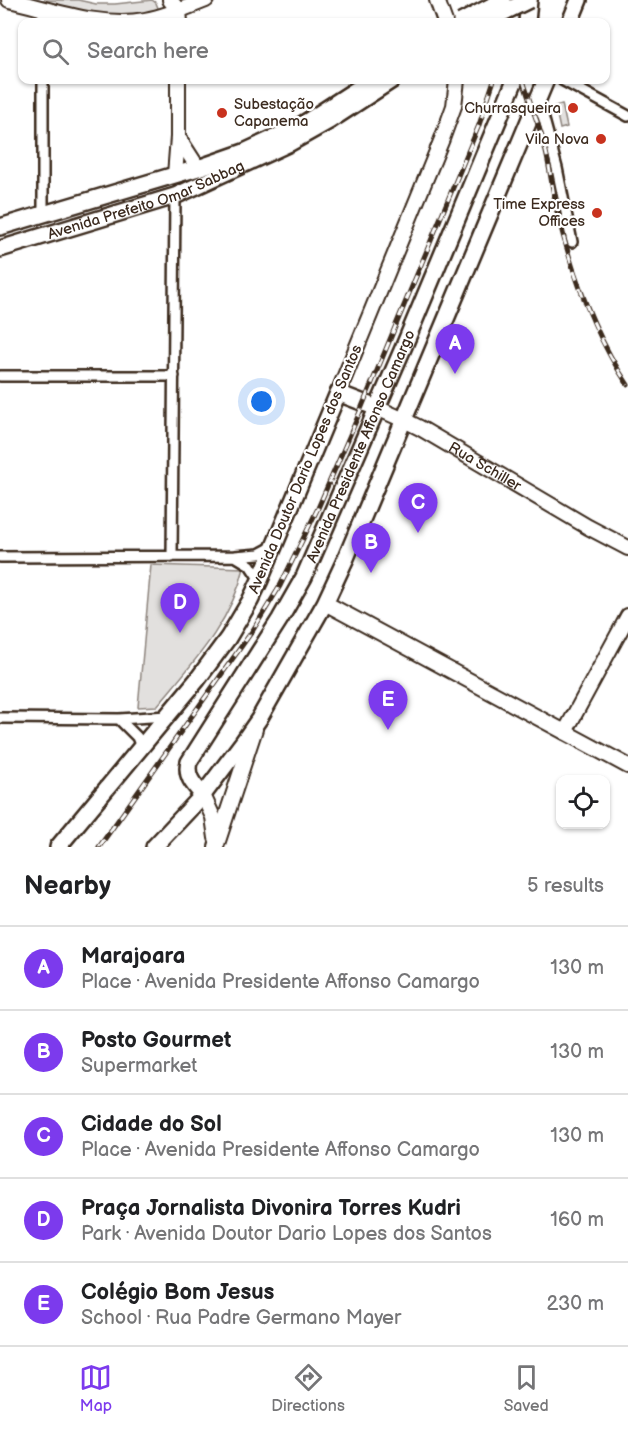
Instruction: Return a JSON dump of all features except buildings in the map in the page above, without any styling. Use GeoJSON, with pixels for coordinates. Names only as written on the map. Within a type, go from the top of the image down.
{"type":"FeatureCollection","features":[{"type":"Feature","properties":{"kind":"main road"},"geometry":{"type":"LineString","coordinates":[[469,18],[503,0]]}},
{"type":"Feature","properties":{"kind":"main road"},"geometry":{"type":"LineString","coordinates":[[492,18],[529,0]]}},
{"type":"Feature","properties":{"kind":"main road"},"geometry":{"type":"LineString","coordinates":[[527,18],[529,0]]}},
{"type":"Feature","properties":{"kind":"main road"},"geometry":{"type":"LineString","coordinates":[[572,18],[579,0]]}},
{"type":"Feature","properties":{"kind":"main road"},"geometry":{"type":"LineString","coordinates":[[288,138],[365,84]]}},
{"type":"Feature","properties":{"kind":"main road"},"geometry":{"type":"LineString","coordinates":[[288,138],[329,121],[386,84]]}},
{"type":"Feature","properties":{"kind":"main road","name":"Avenida Presidente Affonso Camargo"},"geometry":{"type":"LineString","coordinates":[[203,795],[188,774],[189,762],[304,577],[513,84]]}},
{"type":"Feature","properties":{"kind":"main road","name":"Avenida Presidente Affonso Camargo"},"geometry":{"type":"LineString","coordinates":[[154,847],[203,795],[243,742],[259,719],[325,603],[346,558],[544,84]]}},
{"type":"Feature","properties":{"kind":"main road","name":"Avenida Prefeito Omar Sabbag"},"geometry":{"type":"LineString","coordinates":[[0,227],[198,168],[288,138]]}},
{"type":"Feature","properties":{"kind":"main road","name":"Avenida Prefeito Omar Sabbag"},"geometry":{"type":"LineString","coordinates":[[0,249],[175,196],[288,138]]}},
{"type":"Feature","properties":{"kind":"main road","name":"Rua Schiller"},"geometry":{"type":"LineString","coordinates":[[338,393],[377,408]]}},
{"type":"Feature","properties":{"kind":"main road","name":"Avenida Doutor Dario Lopes dos Santos"},"geometry":{"type":"LineString","coordinates":[[58,847],[207,667],[228,638],[250,601],[276,545],[338,393]]}},
{"type":"Feature","properties":{"kind":"street"},"geometry":{"type":"LineString","coordinates":[[9,0],[85,18]]}},
{"type":"Feature","properties":{"kind":"street"},"geometry":{"type":"LineString","coordinates":[[152,18],[206,0]]}},
{"type":"Feature","properties":{"kind":"street"},"geometry":{"type":"LineString","coordinates":[[437,0],[444,18]]}},
{"type":"Feature","properties":{"kind":"street"},"geometry":{"type":"LineString","coordinates":[[43,8],[43,18]]}},
{"type":"Feature","properties":{"kind":"street"},"geometry":{"type":"LineString","coordinates":[[43,84],[43,214]]}},
{"type":"Feature","properties":{"kind":"street"},"geometry":{"type":"LineString","coordinates":[[175,175],[178,84]]}},
{"type":"Feature","properties":{"kind":"street","name":"Avenida Doutor Dario Lopes dos Santos"},"geometry":{"type":"LineString","coordinates":[[338,393],[442,139],[454,106],[457,84]]}},
{"type":"Feature","properties":{"kind":"street"},"geometry":{"type":"LineString","coordinates":[[569,84],[628,116]]}},
{"type":"Feature","properties":{"kind":"street"},"geometry":{"type":"LineString","coordinates":[[538,98],[572,242]]}},
{"type":"Feature","properties":{"kind":"street"},"geometry":{"type":"LineString","coordinates":[[178,137],[198,168]]}},
{"type":"Feature","properties":{"kind":"street"},"geometry":{"type":"LineString","coordinates":[[172,556],[175,196]]}},
{"type":"Feature","properties":{"kind":"street"},"geometry":{"type":"LineString","coordinates":[[0,376],[174,376]]}},
{"type":"Feature","properties":{"kind":"street","name":"Rua Schiller"},"geometry":{"type":"LineString","coordinates":[[377,408],[404,420],[628,548]]}},
{"type":"Feature","properties":{"kind":"street"},"geometry":{"type":"LineString","coordinates":[[0,557],[235,556],[259,554],[276,545]]}},
{"type":"Feature","properties":{"kind":"street"},"geometry":{"type":"LineString","coordinates":[[235,556],[250,565],[260,580]]}},
{"type":"Feature","properties":{"kind":"street"},"geometry":{"type":"LineString","coordinates":[[325,603],[628,766]]}},
{"type":"Feature","properties":{"kind":"street"},"geometry":{"type":"LineString","coordinates":[[566,732],[628,616]]}},
{"type":"Feature","properties":{"kind":"street"},"geometry":{"type":"LineString","coordinates":[[0,718],[119,719],[167,716]]}},
{"type":"Feature","properties":{"kind":"street"},"geometry":{"type":"LineString","coordinates":[[119,719],[137,738],[141,747]]}},
{"type":"Feature","properties":{"kind":"street"},"geometry":{"type":"LineString","coordinates":[[216,847],[259,719]]}},
{"type":"Feature","properties":{"kind":"street"},"geometry":{"type":"LineString","coordinates":[[203,795],[223,796],[237,784]]}},
{"type":"Feature","properties":{"kind":"street"},"geometry":{"type":"LineString","coordinates":[[203,795],[215,824],[216,847]]}},
{"type":"Feature","properties":{"kind":"shaded area"},"geometry":{"type":"Polygon","coordinates":[[[22,0],[78,0],[96,4],[115,4],[152,0],[158,8],[155,14],[98,17],[22,0]]]}},
{"type":"Feature","properties":{"kind":"shaded area"},"geometry":{"type":"Polygon","coordinates":[[[562,104],[567,127],[560,129],[555,106],[562,104]]]}},
{"type":"Feature","properties":{"kind":"shaded area"},"geometry":{"type":"Polygon","coordinates":[[[151,565],[244,568],[230,607],[209,642],[157,706],[138,707],[151,565]]]}},
{"type":"Feature","properties":{"kind":"railway"},"geometry":{"type":"LineString","coordinates":[[501,0],[506,18]]}},
{"type":"Feature","properties":{"kind":"railway"},"geometry":{"type":"LineString","coordinates":[[99,847],[253,630],[280,586],[318,508],[359,414],[479,125],[493,84]]}},
{"type":"Feature","properties":{"kind":"railway"},"geometry":{"type":"LineString","coordinates":[[524,84],[543,140],[557,212],[577,280],[604,345],[628,385]]}},
{"type":"Feature","properties":{"kind":"place","name":"Churrasqueira"},"geometry":{"type":"Point","coordinates":[573,108]}},
{"type":"Feature","properties":{"kind":"place","name":"Subestação Capanema"},"geometry":{"type":"Point","coordinates":[222,113]}},
{"type":"Feature","properties":{"kind":"place","name":"Vila Nova"},"geometry":{"type":"Point","coordinates":[601,139]}},
{"type":"Feature","properties":{"kind":"place","name":"Time Express Offices"},"geometry":{"type":"Point","coordinates":[597,213]}},
{"type":"Feature","properties":{"kind":"place","name":"Marajoara"},"geometry":{"type":"Point","coordinates":[455,374]}},
{"type":"Feature","properties":{"kind":"place","name":"Cidade do Sol"},"geometry":{"type":"Point","coordinates":[418,533]}},
{"type":"Feature","properties":{"kind":"place","name":"Posto Gourmet"},"geometry":{"type":"Point","coordinates":[371,573]}},
{"type":"Feature","properties":{"kind":"place","name":"Praça Jornalista Divonira Torres Kudri"},"geometry":{"type":"Point","coordinates":[180,633]}},
{"type":"Feature","properties":{"kind":"place","name":"Colégio Bom Jesus"},"geometry":{"type":"Point","coordinates":[388,730]}}]}
